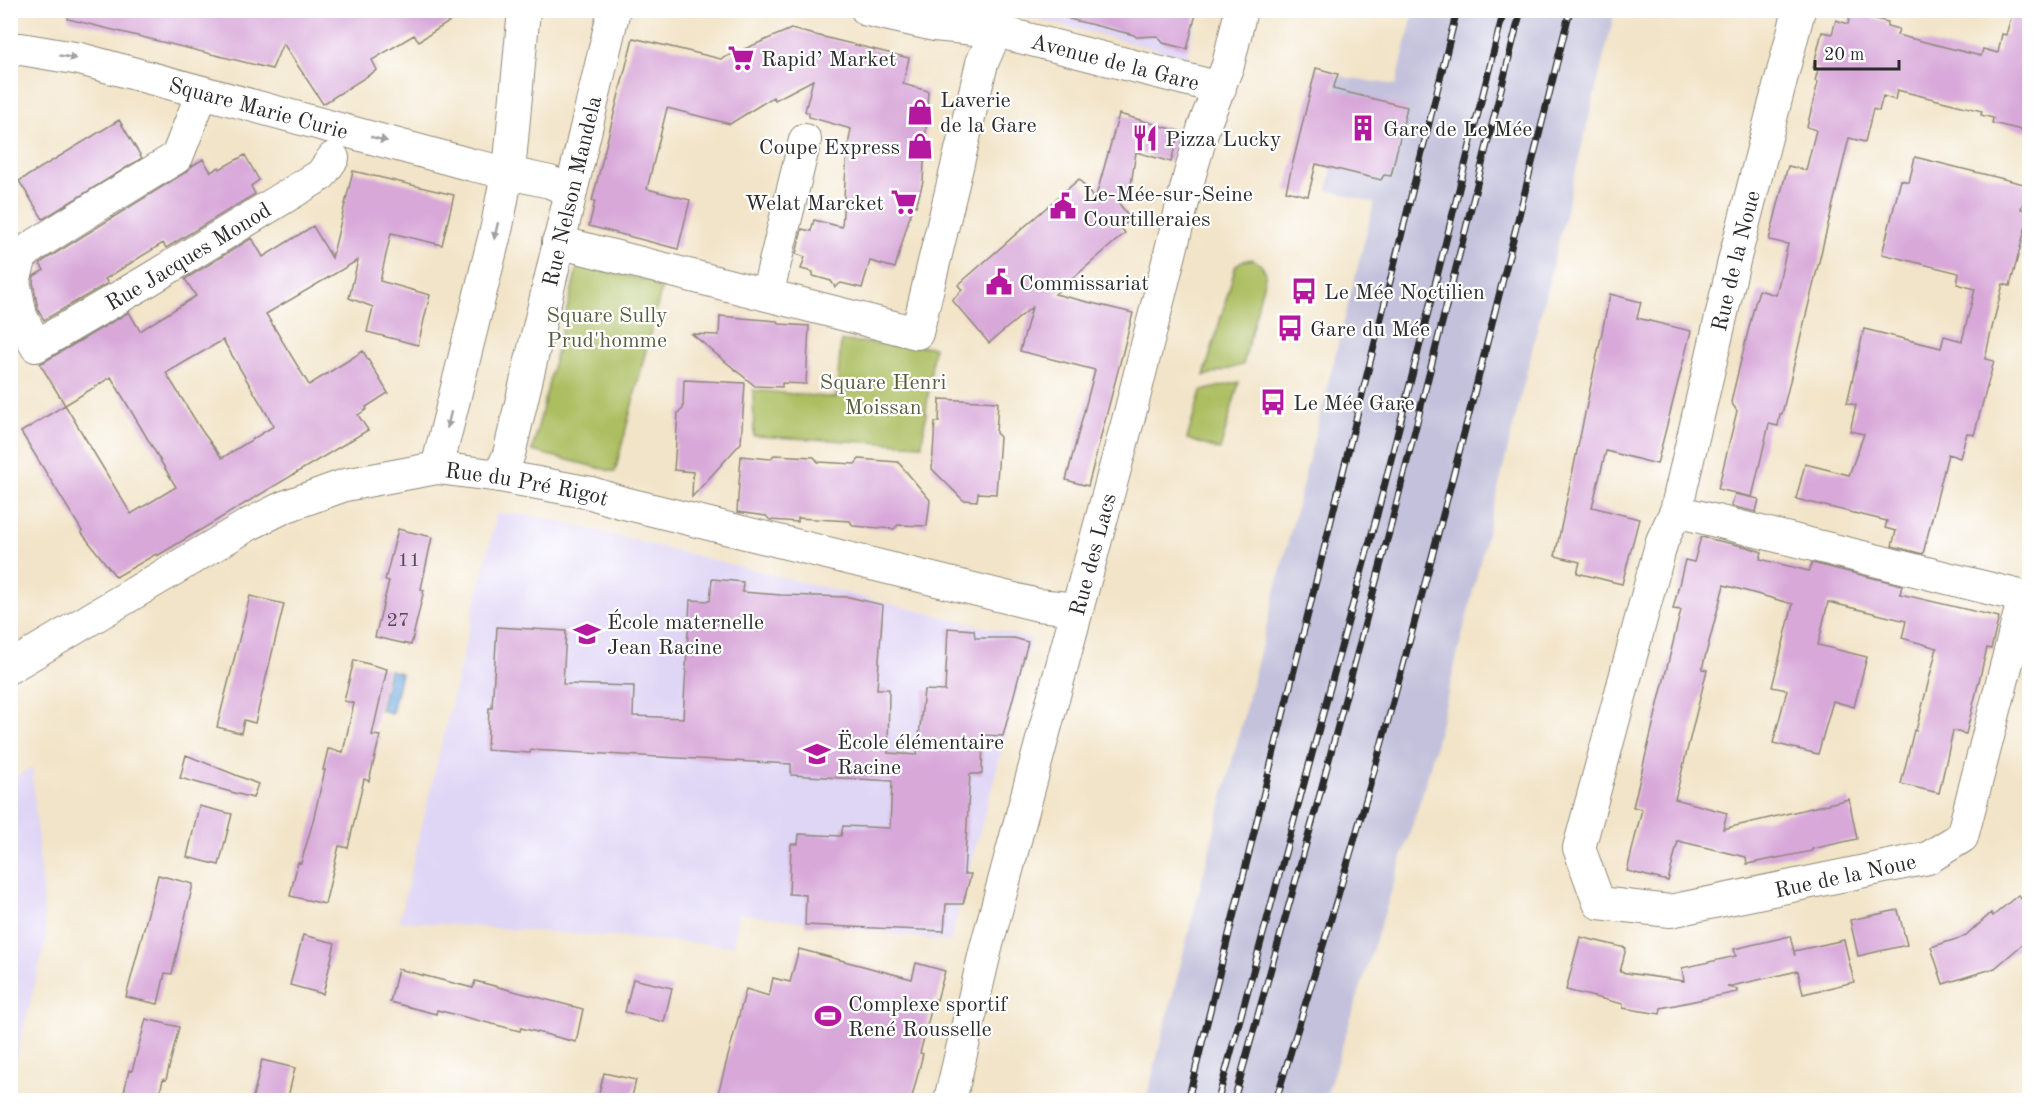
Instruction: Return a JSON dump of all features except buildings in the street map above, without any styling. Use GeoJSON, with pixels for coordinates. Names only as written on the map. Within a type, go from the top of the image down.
{"type":"FeatureCollection","features":[{"type":"Feature","properties":{"kind":"street"},"geometry":{"type":"LineString","coordinates":[[437,468],[497,226],[508,167],[524,10]]}},
{"type":"Feature","properties":{"kind":"street","name":"Rue Nelson Mandela"},"geometry":{"type":"LineString","coordinates":[[500,476],[509,454],[614,10]]}},
{"type":"Feature","properties":{"kind":"street","name":"Avenue de la Gare"},"geometry":{"type":"LineString","coordinates":[[867,10],[934,24],[996,31],[1220,88]]}},
{"type":"Feature","properties":{"kind":"street","name":"Rue des Lacs"},"geometry":{"type":"LineString","coordinates":[[950,1101],[986,948],[1130,413],[1190,174],[1204,126],[1228,65],[1241,10]]}},
{"type":"Feature","properties":{"kind":"street","name":"Rue de la Noue"},"geometry":{"type":"LineString","coordinates":[[1676,511],[2024,597],[1962,837],[1928,858],[1670,911],[1599,903],[1579,848],[1662,541],[1676,511],[1734,261],[1799,10]]}},
{"type":"Feature","properties":{"kind":"street"},"geometry":{"type":"LineString","coordinates":[[558,242],[917,333],[982,63],[996,31]]}},
{"type":"Feature","properties":{"kind":"street","name":"Square Marie Curie"},"geometry":{"type":"LineString","coordinates":[[10,50],[21,49],[80,60],[202,93],[508,167],[570,191]]}},
{"type":"Feature","properties":{"kind":"street","name":"Rue Jacques Monod"},"geometry":{"type":"LineString","coordinates":[[202,93],[177,157],[100,204],[21,257],[14,281],[21,315],[36,346],[321,175],[333,158]]}},
{"type":"Feature","properties":{"kind":"street"},"geometry":{"type":"LineString","coordinates":[[767,295],[805,140]]}},
{"type":"Feature","properties":{"kind":"street","name":"Rue du Pré Rigot"},"geometry":{"type":"LineString","coordinates":[[10,667],[248,525],[284,507],[345,484],[437,468],[500,476],[591,493],[1038,605],[1077,609]]}},
{"type":"Feature","properties":{"kind":"shaded area"},"geometry":{"type":"Polygon","coordinates":[[[1006,11],[1198,11],[1187,57],[1006,11]]]}},
{"type":"Feature","properties":{"kind":"shaded area"},"geometry":{"type":"Polygon","coordinates":[[[1414,11],[1615,11],[1427,779],[1325,1100],[1146,1100],[1374,203],[1328,190],[1332,168],[1318,157],[1338,76],[1396,85],[1414,11]]]}},
{"type":"Feature","properties":{"kind":"shaded area","name":"Ëcole élémentaire Racine"},"geometry":{"type":"Polygon","coordinates":[[[497,513],[536,516],[1032,639],[950,942],[738,913],[734,946],[399,921],[497,513]]]}},
{"type":"Feature","properties":{"kind":"shaded area"},"geometry":{"type":"Polygon","coordinates":[[[32,767],[46,939],[11,1081],[11,779],[32,767]]]}},
{"type":"Feature","properties":{"kind":"green space"},"geometry":{"type":"Polygon","coordinates":[[[1253,259],[1266,273],[1243,365],[1204,376],[1236,265],[1253,259]]]}},
{"type":"Feature","properties":{"kind":"green space","name":"Square Sully Prud'homme"},"geometry":{"type":"Polygon","coordinates":[[[578,265],[663,283],[615,472],[532,451],[578,265]]]}},
{"type":"Feature","properties":{"kind":"green space","name":"Square Henri Moissan"},"geometry":{"type":"Polygon","coordinates":[[[841,341],[934,347],[922,445],[754,436],[753,390],[836,398],[841,341]]]}},
{"type":"Feature","properties":{"kind":"green space"},"geometry":{"type":"Polygon","coordinates":[[[1239,382],[1220,450],[1187,439],[1201,391],[1239,382]]]}},
{"type":"Feature","properties":{"kind":"water"},"geometry":{"type":"Polygon","coordinates":[[[389,670],[401,673],[392,713],[380,710],[389,670]]]}},
{"type":"Feature","properties":{"kind":"railway"},"geometry":{"type":"LineString","coordinates":[[1188,1100],[1457,10]]}},
{"type":"Feature","properties":{"kind":"railway"},"geometry":{"type":"LineString","coordinates":[[1218,1100],[1377,515],[1504,10]]}},
{"type":"Feature","properties":{"kind":"railway"},"geometry":{"type":"LineString","coordinates":[[1234,1100],[1317,805],[1391,525],[1521,10]]}},
{"type":"Feature","properties":{"kind":"railway"},"geometry":{"type":"LineString","coordinates":[[1276,1100],[1345,872],[1394,698],[1472,404],[1570,10]]}},
{"type":"Feature","properties":{"kind":"place","name":"Rapid’ Market"},"geometry":{"type":"Point","coordinates":[741,58]}},
{"type":"Feature","properties":{"kind":"place","name":"Laverie de la Gare"},"geometry":{"type":"Point","coordinates":[920,112]}},
{"type":"Feature","properties":{"kind":"place","name":"Gare de Le Mée"},"geometry":{"type":"Point","coordinates":[1363,128]}},
{"type":"Feature","properties":{"kind":"place","name":"Pizza Lucky"},"geometry":{"type":"Point","coordinates":[1145,138]}},
{"type":"Feature","properties":{"kind":"place","name":"Coupe Express"},"geometry":{"type":"Point","coordinates":[920,146]}},
{"type":"Feature","properties":{"kind":"place","name":"Welat Marcket"},"geometry":{"type":"Point","coordinates":[904,202]}},
{"type":"Feature","properties":{"kind":"place","name":"Le-Mée-sur-Seine Courtilleraies"},"geometry":{"type":"Point","coordinates":[1063,206]}},
{"type":"Feature","properties":{"kind":"place","name":"Commissariat"},"geometry":{"type":"Point","coordinates":[999,282]}},
{"type":"Feature","properties":{"kind":"place","name":"Le Mée Noctilien"},"geometry":{"type":"Point","coordinates":[1304,291]}},
{"type":"Feature","properties":{"kind":"place","name":"Gare du Mée"},"geometry":{"type":"Point","coordinates":[1290,328]}},
{"type":"Feature","properties":{"kind":"place","name":"Le Mée Gare"},"geometry":{"type":"Point","coordinates":[1273,402]}},
{"type":"Feature","properties":{"kind":"place","name":"École maternelle Jean Racine"},"geometry":{"type":"Point","coordinates":[587,634]}},
{"type":"Feature","properties":{"kind":"place","name":"Ëcole élémentaire Racine"},"geometry":{"type":"Point","coordinates":[817,754]}},
{"type":"Feature","properties":{"kind":"place","name":"Complexe sportif René Rousselle"},"geometry":{"type":"Point","coordinates":[828,1016]}}]}
